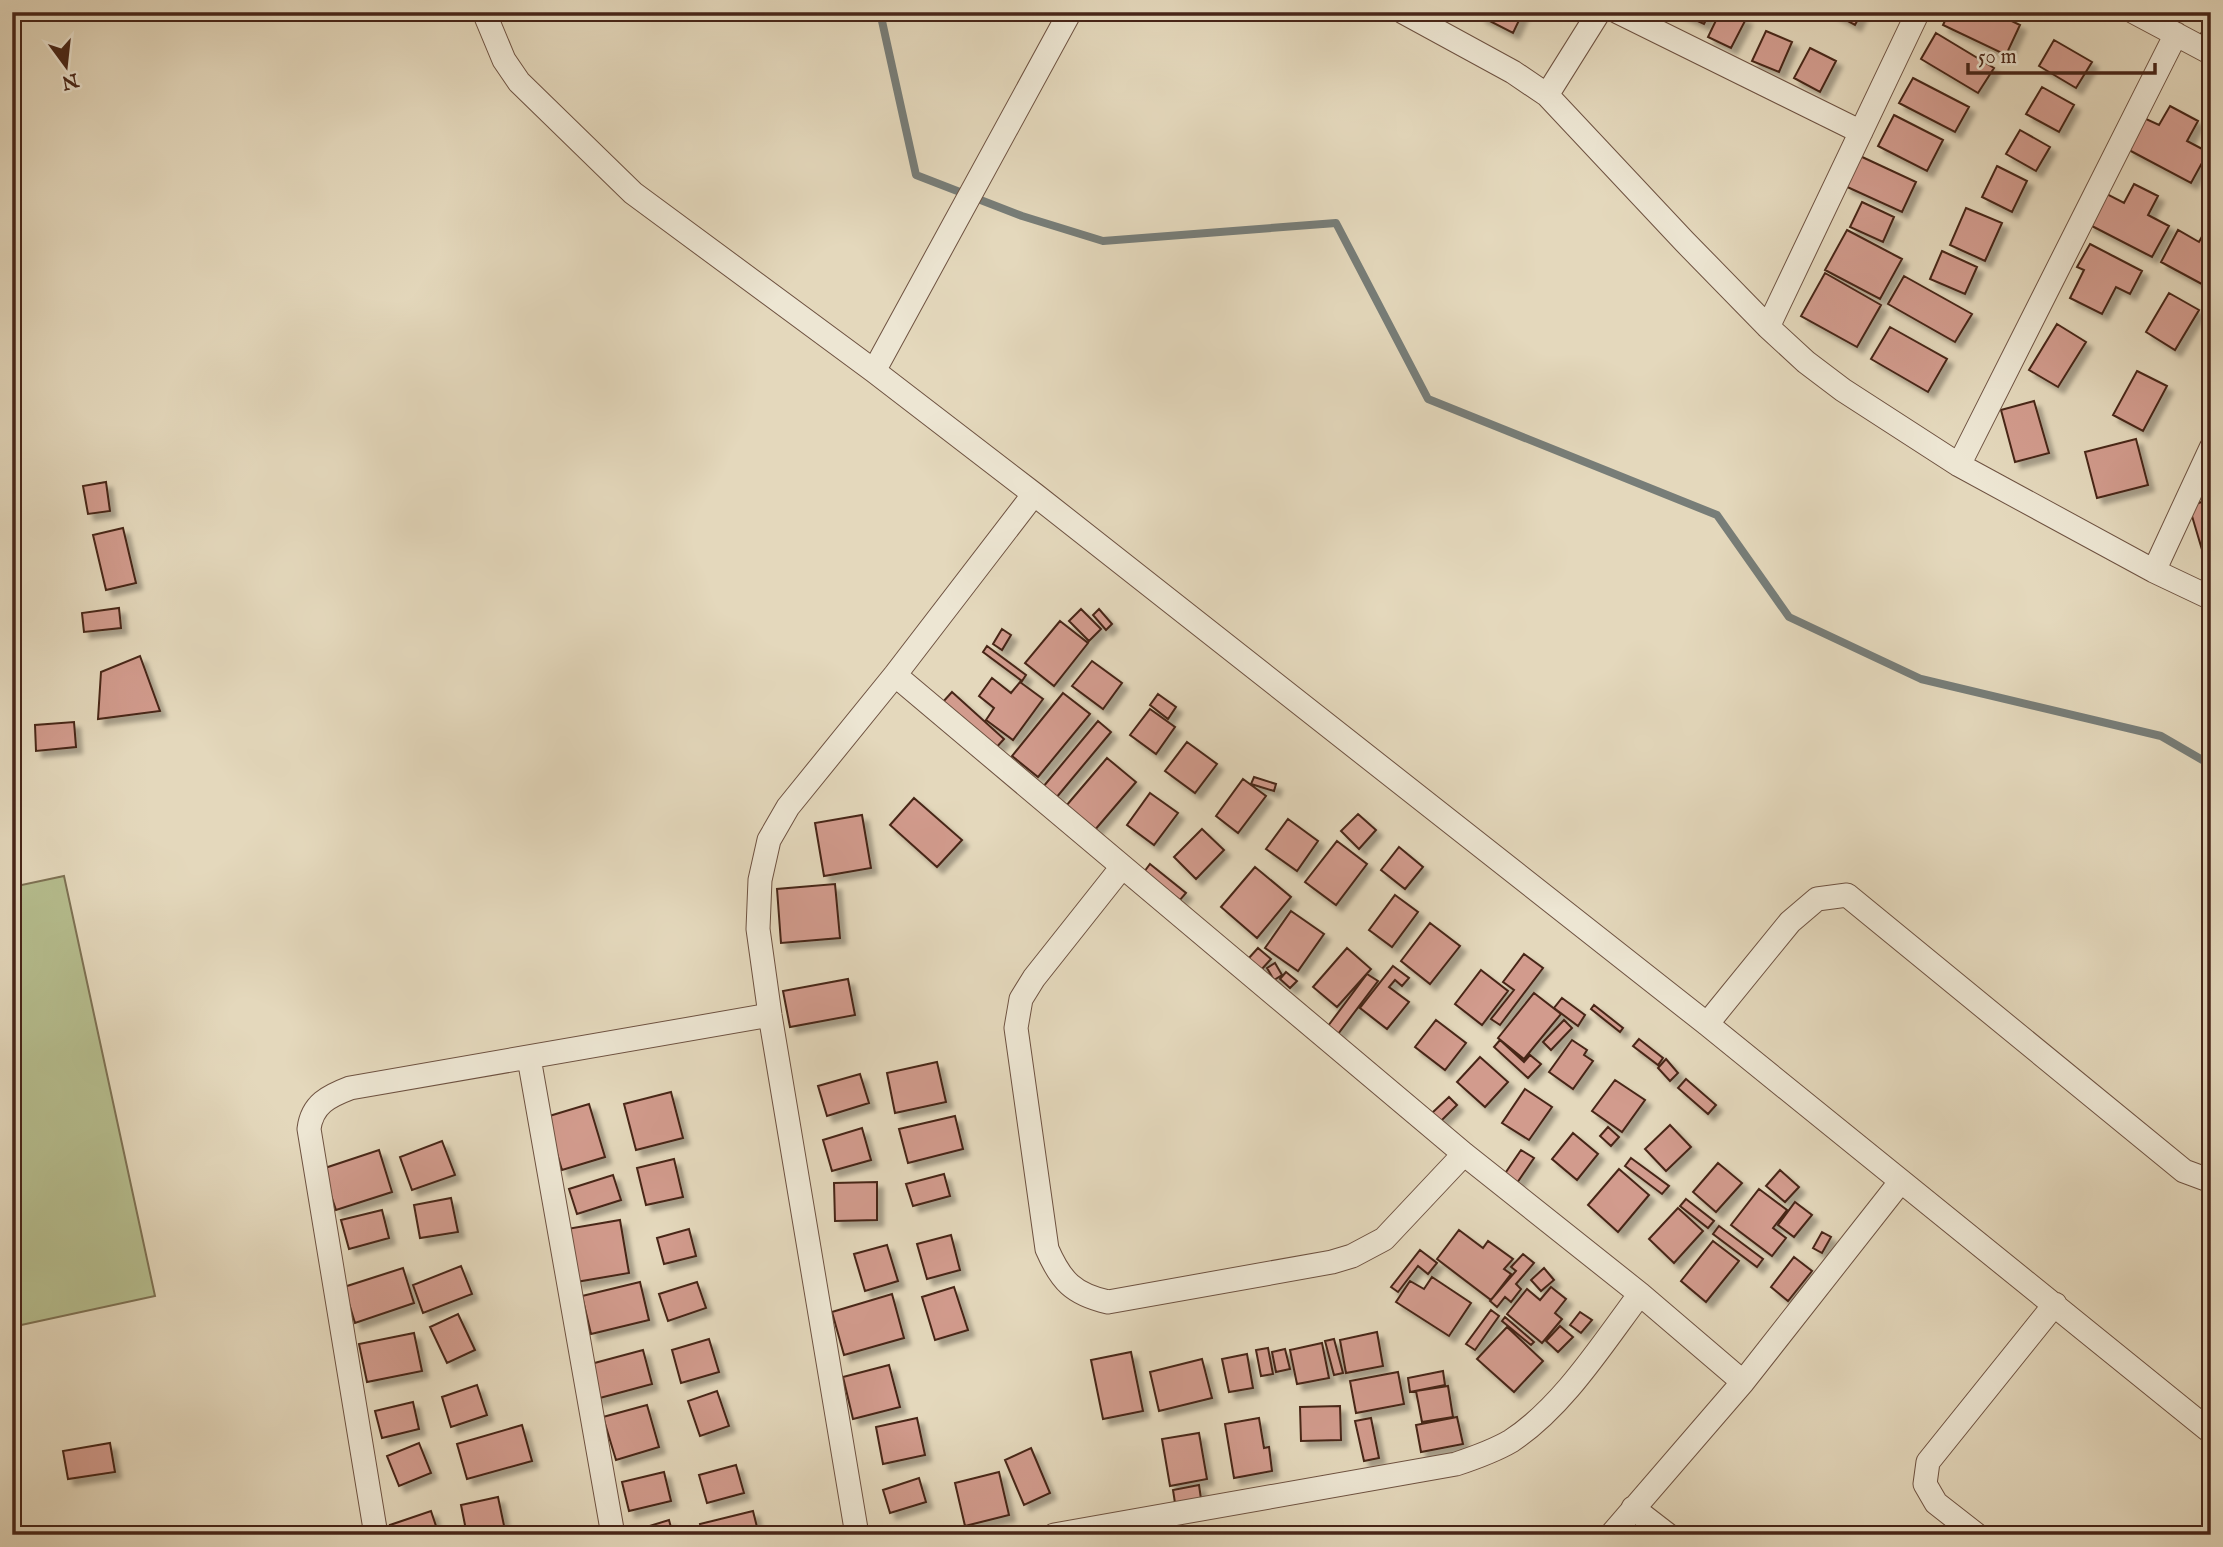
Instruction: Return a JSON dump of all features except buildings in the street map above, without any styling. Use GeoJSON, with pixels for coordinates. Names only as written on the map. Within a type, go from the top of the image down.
{"type":"FeatureCollection","features":[{"type":"Feature","properties":{"kind":"street"},"geometry":{"type":"LineString","coordinates":[[484,12],[504,60],[519,82],[633,193],[874,370],[1034,494],[1707,1024],[2211,1432]]}},
{"type":"Feature","properties":{"kind":"street"},"geometry":{"type":"LineString","coordinates":[[874,370],[1070,12]]}},
{"type":"Feature","properties":{"kind":"street"},"geometry":{"type":"LineString","coordinates":[[1403,12],[1513,72],[1547,95],[1684,242],[1768,327],[1806,362],[1843,390],[1959,465],[2154,571],[2211,598]]}},
{"type":"Feature","properties":{"kind":"street"},"geometry":{"type":"LineString","coordinates":[[1547,95],[1599,12]]}},
{"type":"Feature","properties":{"kind":"street"},"geometry":{"type":"LineString","coordinates":[[1618,12],[1861,132]]}},
{"type":"Feature","properties":{"kind":"street"},"geometry":{"type":"LineString","coordinates":[[1768,327],[1918,12]]}},
{"type":"Feature","properties":{"kind":"street"},"geometry":{"type":"LineString","coordinates":[[2134,12],[2211,53]]}},
{"type":"Feature","properties":{"kind":"street"},"geometry":{"type":"LineString","coordinates":[[1959,465],[2176,34]]}},
{"type":"Feature","properties":{"kind":"street"},"geometry":{"type":"LineString","coordinates":[[2154,571],[2211,448]]}},
{"type":"Feature","properties":{"kind":"street"},"geometry":{"type":"LineString","coordinates":[[857,1535],[770,1015],[758,929],[760,880],[769,841],[788,807],[895,675],[1034,494]]}},
{"type":"Feature","properties":{"kind":"street"},"geometry":{"type":"LineString","coordinates":[[895,675],[1464,1154],[1640,1294],[1744,1382]]}},
{"type":"Feature","properties":{"kind":"street"},"geometry":{"type":"LineString","coordinates":[[1122,867],[1034,978],[1021,999],[1016,1028],[1047,1249],[1056,1270],[1074,1291],[1108,1302],[1332,1262],[1352,1256],[1384,1239],[1464,1154]]}},
{"type":"Feature","properties":{"kind":"street"},"geometry":{"type":"LineString","coordinates":[[1707,1024],[1790,922],[1817,899],[1847,895],[2184,1171],[2211,1181]]}},
{"type":"Feature","properties":{"kind":"street"},"geometry":{"type":"LineString","coordinates":[[376,1535],[309,1129],[310,1115],[320,1103],[351,1088],[770,1015]]}},
{"type":"Feature","properties":{"kind":"street"},"geometry":{"type":"LineString","coordinates":[[529,1058],[613,1535]]}},
{"type":"Feature","properties":{"kind":"street"},"geometry":{"type":"LineString","coordinates":[[1611,1535],[1744,1382],[1901,1181]]}},
{"type":"Feature","properties":{"kind":"street"},"geometry":{"type":"LineString","coordinates":[[1055,1535],[1455,1464],[1483,1455],[1511,1440],[1556,1402],[1640,1294]]}},
{"type":"Feature","properties":{"kind":"street"},"geometry":{"type":"LineString","coordinates":[[1977,1535],[1936,1503],[1925,1484],[1928,1462],[2055,1304]]}},
{"type":"Feature","properties":{"kind":"street"},"geometry":{"type":"LineString","coordinates":[[1633,1508],[1668,1535]]}},
{"type":"Feature","properties":{"kind":"green space"},"geometry":{"type":"Polygon","coordinates":[[[64,876],[155,1296],[12,1327],[12,887],[64,876]]]}},
{"type":"Feature","properties":{"kind":"waterway"},"geometry":{"type":"LineString","coordinates":[[880,12],[916,175],[1022,216],[1103,241],[1336,223],[1428,399],[1717,515],[1789,617],[1921,679],[2161,736],[2211,765]]}}]}
